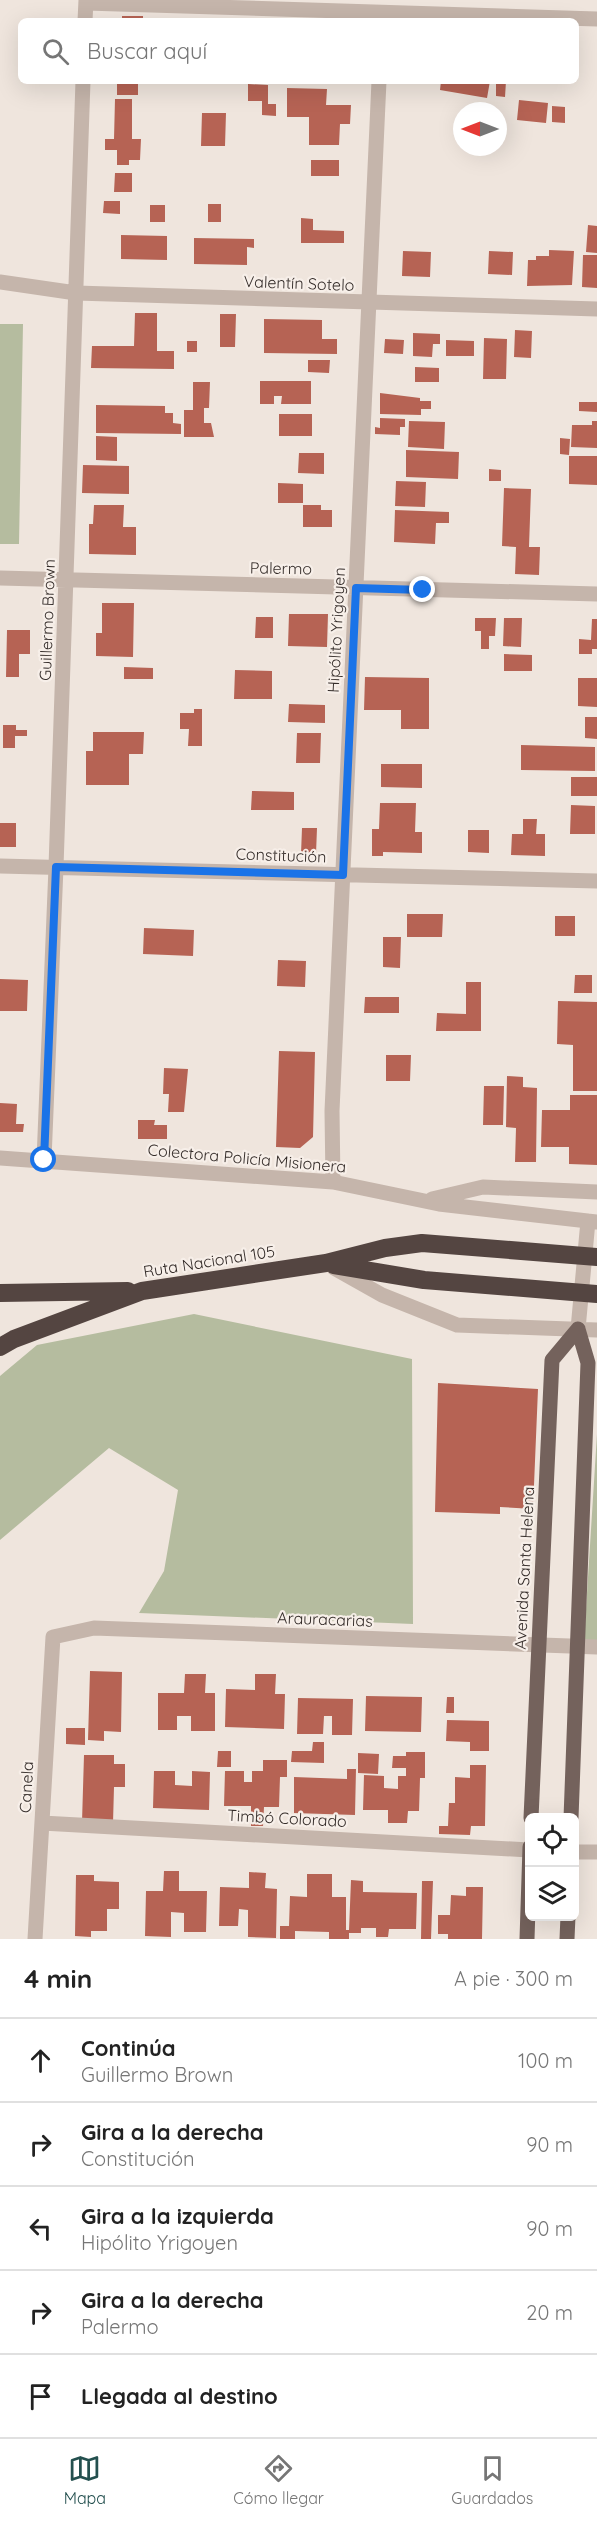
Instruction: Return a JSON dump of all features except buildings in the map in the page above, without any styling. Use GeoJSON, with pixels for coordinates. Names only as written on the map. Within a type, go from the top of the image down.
{"type":"FeatureCollection","features":[{"type":"Feature","properties":{"kind":"highway","name":"Ruta Nacional 105"},"geometry":{"type":"LineString","coordinates":[[0,1347],[14,1339],[142,1291],[326,1263],[385,1248],[422,1244],[592,1256]]}},
{"type":"Feature","properties":{"kind":"highway","name":"Ruta Nacional 105"},"geometry":{"type":"LineString","coordinates":[[326,1263],[424,1280],[589,1293]]}},
{"type":"Feature","properties":{"kind":"highway"},"geometry":{"type":"LineString","coordinates":[[0,1293],[142,1291]]}},
{"type":"Feature","properties":{"kind":"main road","name":"Avenida Santa Helena"},"geometry":{"type":"LineString","coordinates":[[531,1813],[552,1359],[578,1329]]}},
{"type":"Feature","properties":{"kind":"main road"},"geometry":{"type":"LineString","coordinates":[[571,1813],[588,1363],[578,1329]]}},
{"type":"Feature","properties":{"kind":"main road"},"geometry":{"type":"LineString","coordinates":[[527,1939],[529,1867]]}},
{"type":"Feature","properties":{"kind":"main road"},"geometry":{"type":"LineString","coordinates":[[567,1939],[568,1921]]}},
{"type":"Feature","properties":{"kind":"street"},"geometry":{"type":"LineString","coordinates":[[85,18],[86,1],[566,18]]}},
{"type":"Feature","properties":{"kind":"street"},"geometry":{"type":"LineString","coordinates":[[579,18],[597,19]]}},
{"type":"Feature","properties":{"kind":"street","name":"Guillermo Brown"},"geometry":{"type":"LineString","coordinates":[[44,1160],[83,84]]}},
{"type":"Feature","properties":{"kind":"street","name":"Hipólito Yrigoyen"},"geometry":{"type":"LineString","coordinates":[[333,1182],[332,1111],[379,84]]}},
{"type":"Feature","properties":{"kind":"street","name":"Valentín Sotelo"},"geometry":{"type":"LineString","coordinates":[[0,282],[76,293],[597,309]]}},
{"type":"Feature","properties":{"kind":"street","name":"Palermo"},"geometry":{"type":"LineString","coordinates":[[0,578],[597,594]]}},
{"type":"Feature","properties":{"kind":"street","name":"Constitución"},"geometry":{"type":"LineString","coordinates":[[0,866],[597,881]]}},
{"type":"Feature","properties":{"kind":"street","name":"Colectora Policía Misionera"},"geometry":{"type":"LineString","coordinates":[[0,1158],[333,1182],[426,1201],[514,1214],[594,1218]]}},
{"type":"Feature","properties":{"kind":"street"},"geometry":{"type":"LineString","coordinates":[[426,1201],[483,1187],[597,1192]]}},
{"type":"Feature","properties":{"kind":"street"},"geometry":{"type":"LineString","coordinates":[[578,1329],[589,1293],[594,1218]]}},
{"type":"Feature","properties":{"kind":"street"},"geometry":{"type":"LineString","coordinates":[[326,1263],[382,1294],[457,1325],[597,1330]]}},
{"type":"Feature","properties":{"kind":"street","name":"Arauracarias"},"geometry":{"type":"LineString","coordinates":[[53,1637],[94,1628],[597,1647]]}},
{"type":"Feature","properties":{"kind":"street","name":"Canela"},"geometry":{"type":"LineString","coordinates":[[35,1939],[53,1637]]}},
{"type":"Feature","properties":{"kind":"street","name":"Timbó Colorado"},"geometry":{"type":"LineString","coordinates":[[42,1823],[525,1849]]}},
{"type":"Feature","properties":{"kind":"street"},"geometry":{"type":"LineString","coordinates":[[579,1852],[597,1852]]}},
{"type":"Feature","properties":{"kind":"green space"},"geometry":{"type":"Polygon","coordinates":[[[0,324],[23,324],[19,544],[0,544],[0,324]]]}},
{"type":"Feature","properties":{"kind":"green space"},"geometry":{"type":"Polygon","coordinates":[[[194,1314],[412,1359],[413,1624],[139,1613],[164,1571],[178,1490],[109,1448],[0,1540],[0,1376],[37,1345],[194,1314]]]}},
{"type":"Feature","properties":{"kind":"green space"},"geometry":{"type":"Polygon","coordinates":[[[597,1434],[597,1641],[584,1641],[597,1434]]]}},
{"type":"Feature","properties":{"kind":"route"},"geometry":{"type":"LineString","coordinates":[[44,1160],[56,867],[343,875],[356,588],[423,590]]}}]}
